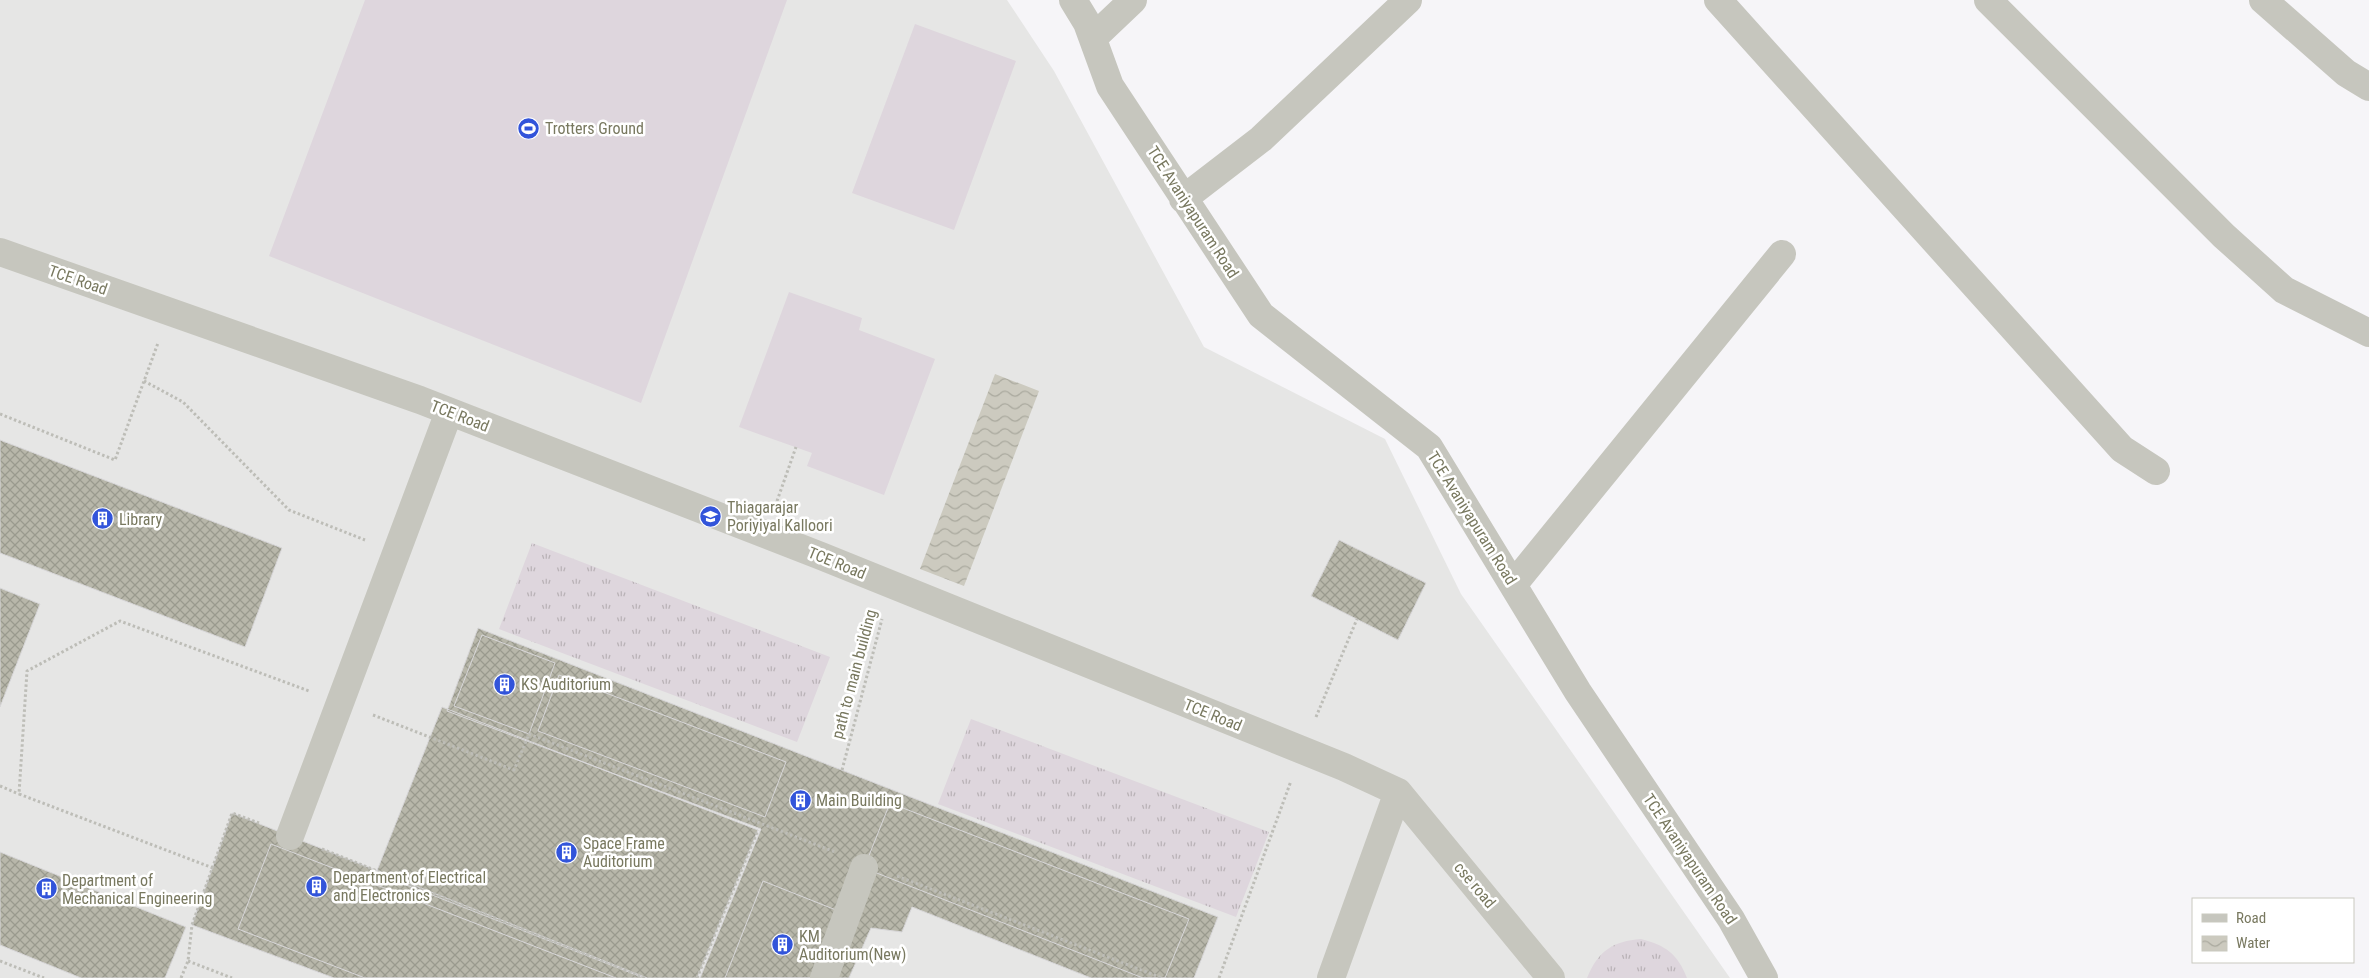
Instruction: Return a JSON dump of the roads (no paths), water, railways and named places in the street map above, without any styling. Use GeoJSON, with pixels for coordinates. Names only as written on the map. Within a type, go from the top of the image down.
{"type":"FeatureCollection","features":[{"type":"Feature","properties":{"kind":"street","name":"TCE Avaniyapuram Road"},"geometry":{"type":"LineString","coordinates":[[1073,0],[1087,23],[1110,86],[1261,315],[1429,447],[1578,692],[1732,919],[1764,978]]}},
{"type":"Feature","properties":{"kind":"street"},"geometry":{"type":"LineString","coordinates":[[1093,38],[1133,0]]}},
{"type":"Feature","properties":{"kind":"street"},"geometry":{"type":"LineString","coordinates":[[1183,199],[1262,139],[1408,0]]}},
{"type":"Feature","properties":{"kind":"street"},"geometry":{"type":"LineString","coordinates":[[1718,0],[2122,450],[2156,471]]}},
{"type":"Feature","properties":{"kind":"street"},"geometry":{"type":"LineString","coordinates":[[1988,0],[2224,236],[2284,290],[2369,333]]}},
{"type":"Feature","properties":{"kind":"street"},"geometry":{"type":"LineString","coordinates":[[2263,0],[2346,73],[2369,87]]}},
{"type":"Feature","properties":{"kind":"street","name":"TCE Road"},"geometry":{"type":"LineString","coordinates":[[0,252],[449,412],[891,584],[1398,792]]}},
{"type":"Feature","properties":{"kind":"street"},"geometry":{"type":"LineString","coordinates":[[1514,585],[1782,254]]}},
{"type":"Feature","properties":{"kind":"street"},"geometry":{"type":"LineString","coordinates":[[290,836],[449,412]]}},
{"type":"Feature","properties":{"kind":"street"},"geometry":{"type":"LineString","coordinates":[[1331,978],[1398,792]]}},
{"type":"Feature","properties":{"kind":"street","name":"cse road"},"geometry":{"type":"LineString","coordinates":[[1398,792],[1551,978]]}},
{"type":"Feature","properties":{"kind":"street"},"geometry":{"type":"LineString","coordinates":[[824,978],[864,868]]}},
{"type":"Feature","properties":{"kind":"water"},"geometry":{"type":"Polygon","coordinates":[[[995,374],[1039,391],[964,586],[920,569],[995,374]]]}},
{"type":"Feature","properties":{"kind":"place","name":"Trotters Ground"},"geometry":{"type":"Point","coordinates":[529,128]}},
{"type":"Feature","properties":{"kind":"place","name":"Thiagarajar Poriyiyal Kalloori"},"geometry":{"type":"Point","coordinates":[711,516]}},
{"type":"Feature","properties":{"kind":"place","name":"Library"},"geometry":{"type":"Point","coordinates":[103,519]}},
{"type":"Feature","properties":{"kind":"place","name":"KS Auditorium"},"geometry":{"type":"Point","coordinates":[505,684]}},
{"type":"Feature","properties":{"kind":"place","name":"Main Building"},"geometry":{"type":"Point","coordinates":[800,800]}},
{"type":"Feature","properties":{"kind":"place","name":"Space Frame Auditorium"},"geometry":{"type":"Point","coordinates":[567,852]}},
{"type":"Feature","properties":{"kind":"place","name":"Department of Electrical and Electronics"},"geometry":{"type":"Point","coordinates":[317,886]}},
{"type":"Feature","properties":{"kind":"place","name":"Department of Mechanical Engineering"},"geometry":{"type":"Point","coordinates":[46,889]}},
{"type":"Feature","properties":{"kind":"place","name":"KM Auditorium(New)"},"geometry":{"type":"Point","coordinates":[783,945]}}]}
